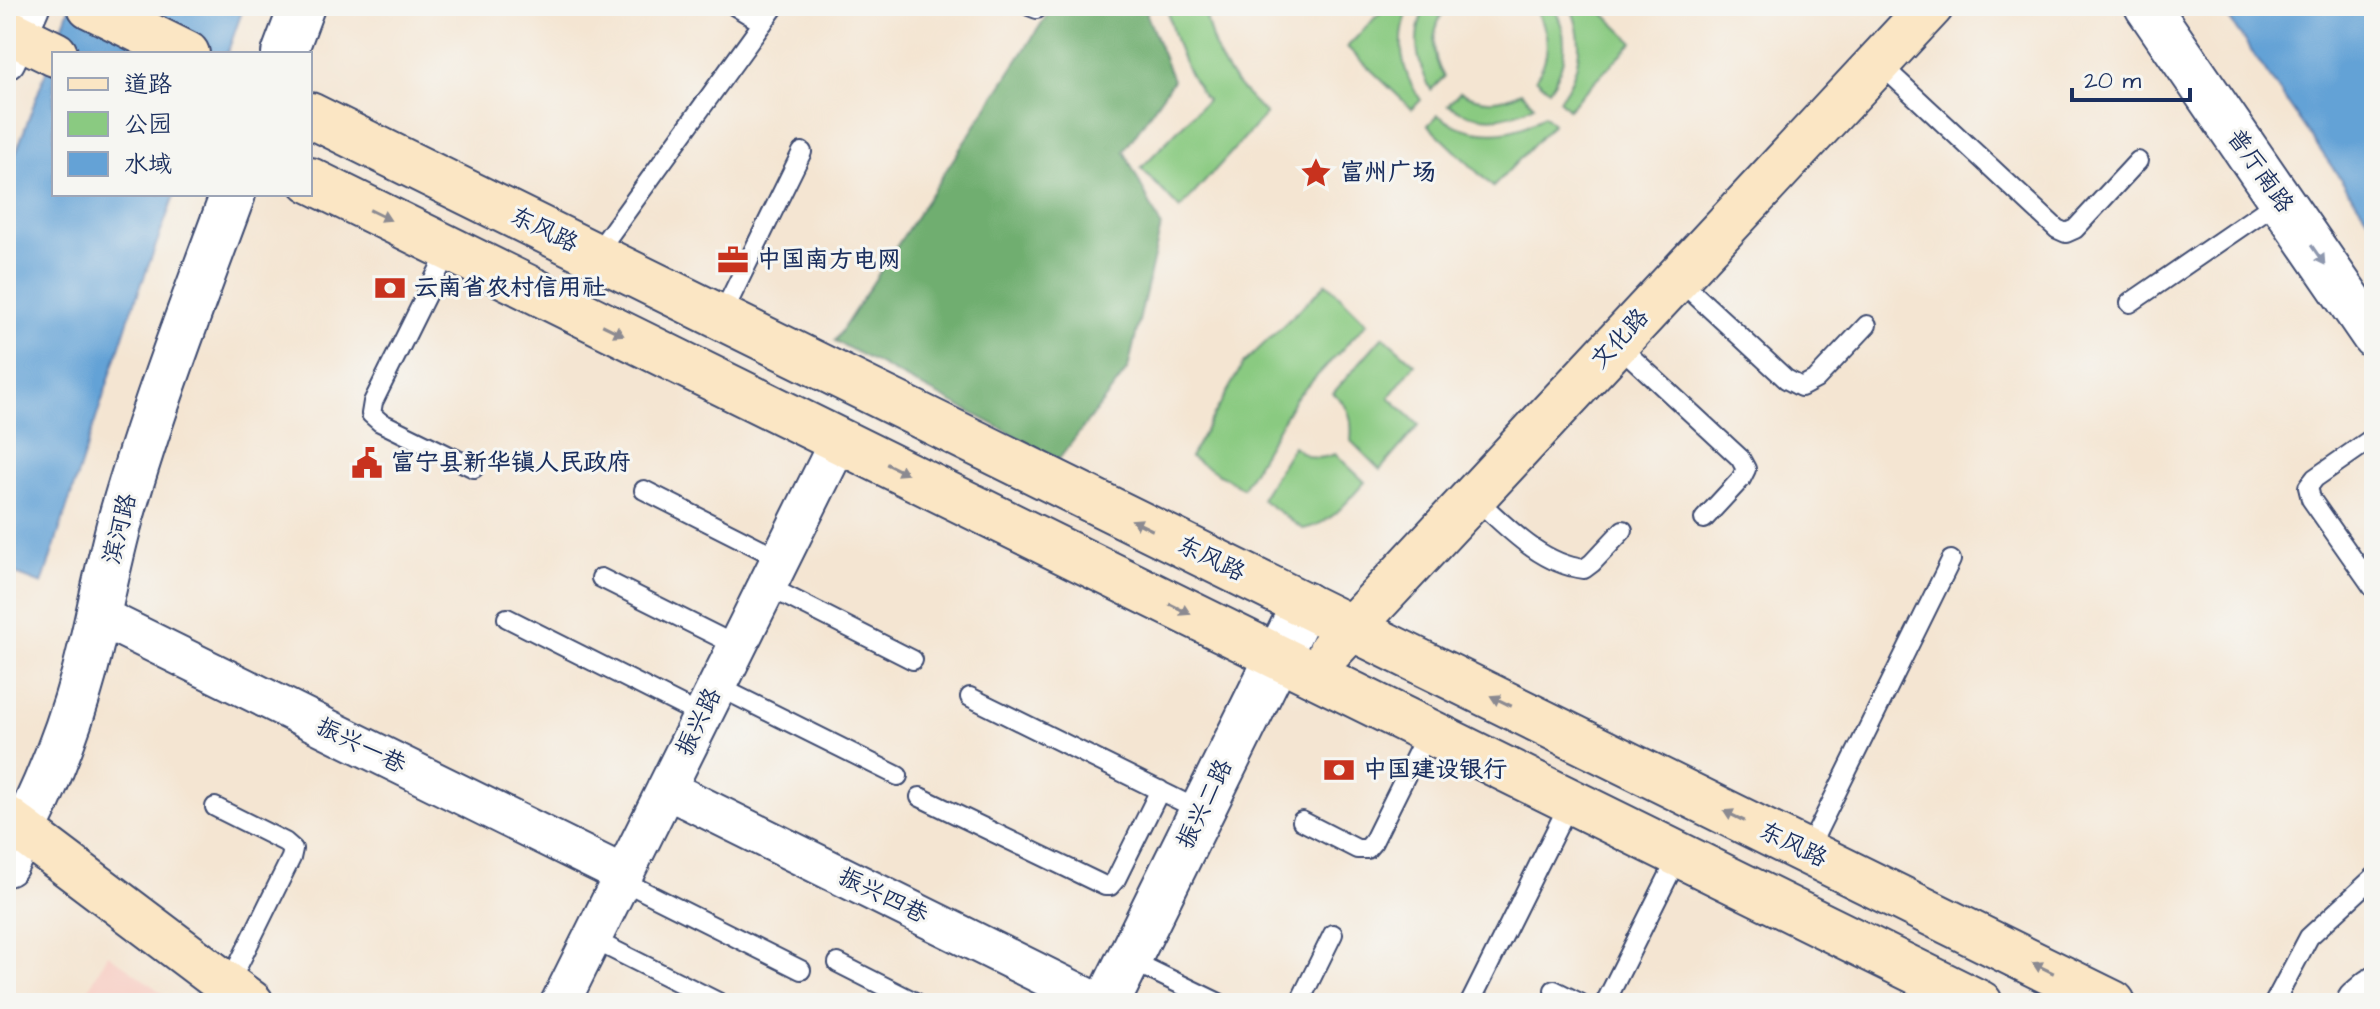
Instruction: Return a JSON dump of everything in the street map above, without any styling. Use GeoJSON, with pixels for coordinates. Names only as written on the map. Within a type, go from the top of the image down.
{"type":"FeatureCollection","features":[{"type":"Feature","properties":{"kind":"main road"},"geometry":{"type":"LineString","coordinates":[[90,6],[183,52]]}},
{"type":"Feature","properties":{"kind":"main road","name":"文化路"},"geometry":{"type":"LineString","coordinates":[[1296,666],[1331,650],[1931,6]]}},
{"type":"Feature","properties":{"kind":"main road","name":"东风路"},"geometry":{"type":"LineString","coordinates":[[312,116],[2113,1003]]}},
{"type":"Feature","properties":{"kind":"main road"},"geometry":{"type":"LineString","coordinates":[[312,181],[1679,855],[1922,983],[1980,1003]]}},
{"type":"Feature","properties":{"kind":"main road"},"geometry":{"type":"LineString","coordinates":[[12,838],[239,994]]}},
{"type":"Feature","properties":{"kind":"street"},"geometry":{"type":"LineString","coordinates":[[285,52],[302,6]]}},
{"type":"Feature","properties":{"kind":"street","name":"普厅南路"},"geometry":{"type":"LineString","coordinates":[[2147,6],[2374,336]]}},
{"type":"Feature","properties":{"kind":"street","name":"滨河路"},"geometry":{"type":"LineString","coordinates":[[12,838],[42,791],[65,734],[99,616],[141,449],[232,196]]}},
{"type":"Feature","properties":{"kind":"street","name":"振兴路"},"geometry":{"type":"LineString","coordinates":[[560,1003],[839,441]]}},
{"type":"Feature","properties":{"kind":"street","name":"振兴二路"},"geometry":{"type":"LineString","coordinates":[[1107,1003],[1201,811],[1296,666],[1304,604]]}},
{"type":"Feature","properties":{"kind":"street","name":"振兴一巷"},"geometry":{"type":"LineString","coordinates":[[99,616],[622,877]]}},
{"type":"Feature","properties":{"kind":"street","name":"振兴四巷"},"geometry":{"type":"LineString","coordinates":[[666,789],[1099,1003]]}},
{"type":"Feature","properties":{"kind":"street"},"geometry":{"type":"LineString","coordinates":[[2359,1003],[2374,990]]}},
{"type":"Feature","properties":{"kind":"lane"},"geometry":{"type":"LineString","coordinates":[[735,6],[763,23]]}},
{"type":"Feature","properties":{"kind":"lane"},"geometry":{"type":"LineString","coordinates":[[595,255],[775,6]]}},
{"type":"Feature","properties":{"kind":"lane"},"geometry":{"type":"LineString","coordinates":[[1029,6],[1037,9],[1040,6]]}},
{"type":"Feature","properties":{"kind":"lane"},"geometry":{"type":"LineString","coordinates":[[1878,62],[2057,229],[2066,233],[2075,229],[2138,161]]}},
{"type":"Feature","properties":{"kind":"lane"},"geometry":{"type":"LineString","coordinates":[[721,317],[802,152]]}},
{"type":"Feature","properties":{"kind":"lane"},"geometry":{"type":"LineString","coordinates":[[2130,303],[2280,200]]}},
{"type":"Feature","properties":{"kind":"lane"},"geometry":{"type":"LineString","coordinates":[[449,249],[373,402],[371,414],[380,422],[474,468]]}},
{"type":"Feature","properties":{"kind":"lane"},"geometry":{"type":"LineString","coordinates":[[1677,278],[1786,379],[1801,387],[1816,379],[1867,325]]}},
{"type":"Feature","properties":{"kind":"lane"},"geometry":{"type":"LineString","coordinates":[[1616,343],[1740,458],[1746,469],[1741,479],[1704,519]]}},
{"type":"Feature","properties":{"kind":"lane"},"geometry":{"type":"LineString","coordinates":[[2374,437],[2315,478],[2308,487],[2311,499],[2374,589]]}},
{"type":"Feature","properties":{"kind":"lane"},"geometry":{"type":"LineString","coordinates":[[644,490],[913,660]]}},
{"type":"Feature","properties":{"kind":"lane"},"geometry":{"type":"LineString","coordinates":[[1473,496],[1528,545],[1573,567],[1584,569],[1623,530]]}},
{"type":"Feature","properties":{"kind":"lane"},"geometry":{"type":"LineString","coordinates":[[1807,852],[1951,560]]}},
{"type":"Feature","properties":{"kind":"lane"},"geometry":{"type":"LineString","coordinates":[[601,578],[737,646]]}},
{"type":"Feature","properties":{"kind":"lane"},"geometry":{"type":"LineString","coordinates":[[507,618],[898,776]]}},
{"type":"Feature","properties":{"kind":"lane"},"geometry":{"type":"LineString","coordinates":[[970,697],[1201,811]]}},
{"type":"Feature","properties":{"kind":"lane"},"geometry":{"type":"LineString","coordinates":[[1302,821],[1357,849],[1367,849],[1428,731]]}},
{"type":"Feature","properties":{"kind":"lane"},"geometry":{"type":"LineString","coordinates":[[920,797],[1110,886],[1160,790]]}},
{"type":"Feature","properties":{"kind":"lane"},"geometry":{"type":"LineString","coordinates":[[1470,1003],[1570,802]]}},
{"type":"Feature","properties":{"kind":"lane"},"geometry":{"type":"LineString","coordinates":[[215,807],[293,849],[239,994]]}},
{"type":"Feature","properties":{"kind":"lane"},"geometry":{"type":"LineString","coordinates":[[1605,1003],[1679,855]]}},
{"type":"Feature","properties":{"kind":"lane"},"geometry":{"type":"LineString","coordinates":[[622,877],[801,970]]}},
{"type":"Feature","properties":{"kind":"lane"},"geometry":{"type":"LineString","coordinates":[[2274,1003],[2309,937],[2374,877]]}},
{"type":"Feature","properties":{"kind":"lane"},"geometry":{"type":"LineString","coordinates":[[1299,1003],[1333,934]]}},
{"type":"Feature","properties":{"kind":"lane"},"geometry":{"type":"LineString","coordinates":[[592,939],[720,1003]]}},
{"type":"Feature","properties":{"kind":"lane"},"geometry":{"type":"LineString","coordinates":[[1128,959],[1219,1003]]}},
{"type":"Feature","properties":{"kind":"lane"},"geometry":{"type":"LineString","coordinates":[[838,963],[917,1003]]}},
{"type":"Feature","properties":{"kind":"lane"},"geometry":{"type":"LineString","coordinates":[[1554,990],[1580,1003]]}},
{"type":"Feature","properties":{"kind":"shaded area"},"geometry":{"type":"Polygon","coordinates":[[[108,954],[176,1003],[81,1003],[108,954]]]}},
{"type":"Feature","properties":{"kind":"green space"},"geometry":{"type":"Polygon","coordinates":[[[1053,6],[1147,6],[1147,15],[1173,80],[1124,151],[1161,226],[1128,369],[1059,459],[835,341],[1053,6]]]}},
{"type":"Feature","properties":{"kind":"green space"},"geometry":{"type":"Polygon","coordinates":[[[1167,6],[1204,6],[1212,40],[1224,66],[1266,114],[1180,209],[1141,168],[1207,100],[1181,56],[1167,6]]]}},
{"type":"Feature","properties":{"kind":"green space"},"geometry":{"type":"Polygon","coordinates":[[[1387,6],[1410,6],[1403,30],[1402,54],[1408,78],[1421,100],[1412,109],[1347,47],[1387,6]]]}},
{"type":"Feature","properties":{"kind":"green space"},"geometry":{"type":"Polygon","coordinates":[[[1426,6],[1434,6],[1442,14],[1434,46],[1444,77],[1431,90],[1417,48],[1418,28],[1426,6]]]}},
{"type":"Feature","properties":{"kind":"green space"},"geometry":{"type":"Polygon","coordinates":[[[1545,6],[1553,6],[1564,38],[1563,60],[1549,90],[1536,78],[1547,46],[1538,14],[1545,6]]]}},
{"type":"Feature","properties":{"kind":"green space"},"geometry":{"type":"Polygon","coordinates":[[[1570,6],[1596,6],[1633,42],[1568,109],[1559,100],[1576,67],[1579,43],[1570,6]]]}},
{"type":"Feature","properties":{"kind":"green space"},"geometry":{"type":"Polygon","coordinates":[[[1460,92],[1491,100],[1521,92],[1534,105],[1512,115],[1480,117],[1448,105],[1460,92]]]}},
{"type":"Feature","properties":{"kind":"green space"},"geometry":{"type":"Polygon","coordinates":[[[1438,115],[1463,128],[1491,133],[1519,128],[1544,115],[1553,124],[1493,187],[1428,125],[1438,115]]]}},
{"type":"Feature","properties":{"kind":"green space"},"geometry":{"type":"Polygon","coordinates":[[[1327,283],[1367,323],[1295,399],[1243,488],[1190,457],[1243,364],[1327,283]]]}},
{"type":"Feature","properties":{"kind":"green space"},"geometry":{"type":"Polygon","coordinates":[[[1383,336],[1415,364],[1389,397],[1419,425],[1380,470],[1351,441],[1349,414],[1333,393],[1383,336]]]}},
{"type":"Feature","properties":{"kind":"green space"},"geometry":{"type":"Polygon","coordinates":[[[1293,446],[1312,457],[1335,454],[1365,482],[1331,517],[1303,529],[1261,499],[1293,446]]]}},
{"type":"Feature","properties":{"kind":"water"},"geometry":{"type":"Polygon","coordinates":[[[70,6],[244,6],[228,52],[53,52],[70,6]]]}},
{"type":"Feature","properties":{"kind":"water"},"geometry":{"type":"Polygon","coordinates":[[[2220,6],[2374,6],[2374,227],[2220,6]]]}},
{"type":"Feature","properties":{"kind":"water"},"geometry":{"type":"Polygon","coordinates":[[[52,55],[52,196],[174,196],[129,318],[42,584],[6,570],[6,180],[52,55]]]}},
{"type":"Feature","properties":{"kind":"place","name":"富州广场"},"geometry":{"type":"Point","coordinates":[1316,173]}},
{"type":"Feature","properties":{"kind":"place","name":"中国南方电网"},"geometry":{"type":"Point","coordinates":[733,260]}},
{"type":"Feature","properties":{"kind":"place","name":"云南省农村信用社"},"geometry":{"type":"Point","coordinates":[390,288]}},
{"type":"Feature","properties":{"kind":"place","name":"富宁县新华镇人民政府"},"geometry":{"type":"Point","coordinates":[367,463]}},
{"type":"Feature","properties":{"kind":"place","name":"中国建设银行"},"geometry":{"type":"Point","coordinates":[1339,770]}}]}
